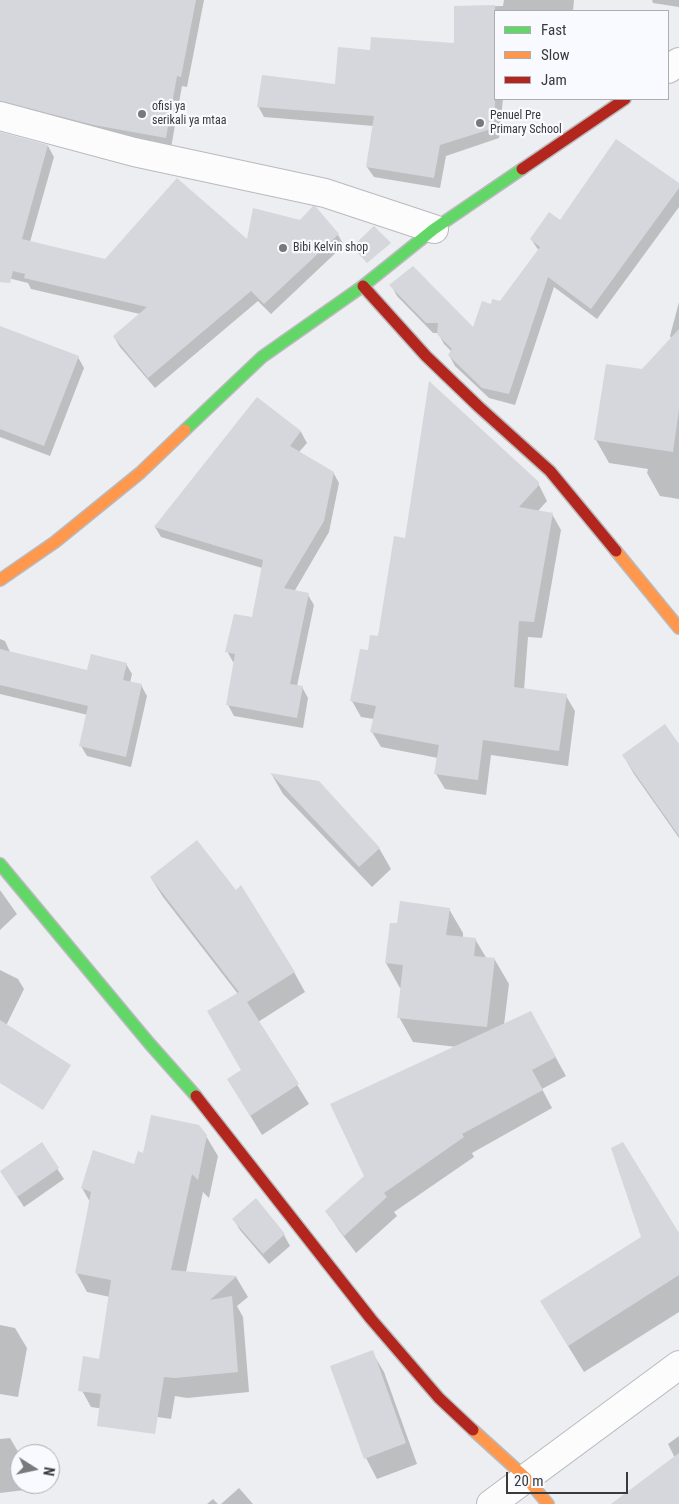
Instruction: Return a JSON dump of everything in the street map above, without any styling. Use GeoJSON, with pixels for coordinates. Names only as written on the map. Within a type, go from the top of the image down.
{"type":"FeatureCollection","features":[{"type":"Feature","properties":{"kind":"street"},"geometry":{"type":"LineString","coordinates":[[0,580],[55,542],[140,473],[262,357],[363,286],[434,229],[624,100]]}},
{"type":"Feature","properties":{"kind":"street"},"geometry":{"type":"LineString","coordinates":[[0,116],[134,152],[325,194],[434,229]]}},
{"type":"Feature","properties":{"kind":"street"},"geometry":{"type":"LineString","coordinates":[[363,286],[426,356],[550,471],[679,628]]}},
{"type":"Feature","properties":{"kind":"street"},"geometry":{"type":"LineString","coordinates":[[0,864],[197,1097],[371,1319],[439,1398],[526,1478],[548,1504]]}},
{"type":"Feature","properties":{"kind":"street"},"geometry":{"type":"LineString","coordinates":[[491,1504],[679,1365]]}},
{"type":"Feature","properties":{"kind":"building"},"geometry":{"type":"Polygon","coordinates":[[[0,0],[196,0],[181,77],[177,76],[166,138],[94,125],[0,101],[0,0]]]}},
{"type":"Feature","properties":{"kind":"building"},"geometry":{"type":"Polygon","coordinates":[[[495,5],[494,128],[440,145],[434,178],[366,167],[374,116],[257,107],[262,75],[335,84],[338,47],[370,50],[371,37],[454,43],[454,6],[495,5]]]}},
{"type":"Feature","properties":{"kind":"building"},"geometry":{"type":"Polygon","coordinates":[[[0,132],[48,145],[22,239],[105,259],[177,178],[247,239],[253,208],[300,220],[313,206],[316,207],[339,234],[264,304],[251,291],[148,378],[113,336],[147,307],[24,278],[25,274],[13,271],[10,283],[0,282],[0,132]]]}},
{"type":"Feature","properties":{"kind":"building"},"geometry":{"type":"Polygon","coordinates":[[[616,139],[679,183],[679,188],[591,309],[548,277],[509,394],[482,388],[448,355],[452,349],[437,334],[438,323],[426,323],[389,285],[413,266],[473,327],[482,301],[491,304],[492,299],[500,301],[540,247],[530,239],[549,212],[560,220],[616,139]]]}},
{"type":"Feature","properties":{"kind":"building"},"geometry":{"type":"Polygon","coordinates":[[[374,226],[391,243],[367,263],[352,247],[374,226]]]}},
{"type":"Feature","properties":{"kind":"building"},"geometry":{"type":"Polygon","coordinates":[[[0,326],[79,356],[44,446],[0,429],[0,326]]]}},
{"type":"Feature","properties":{"kind":"building"},"geometry":{"type":"Polygon","coordinates":[[[679,329],[679,409],[673,452],[594,440],[606,364],[642,369],[679,329]]]}},
{"type":"Feature","properties":{"kind":"building"},"geometry":{"type":"Polygon","coordinates":[[[429,381],[539,482],[539,485],[519,507],[553,513],[534,622],[519,621],[514,687],[567,694],[559,751],[483,740],[478,780],[434,774],[439,745],[370,732],[376,706],[350,701],[360,649],[368,650],[370,635],[378,636],[394,536],[405,538],[429,381]]]}},
{"type":"Feature","properties":{"kind":"building"},"geometry":{"type":"Polygon","coordinates":[[[257,397],[301,431],[290,446],[334,472],[324,521],[284,588],[309,593],[290,684],[303,686],[297,718],[226,705],[235,654],[225,652],[234,614],[252,617],[263,560],[154,527],[257,397]]]}},
{"type":"Feature","properties":{"kind":"building"},"geometry":{"type":"Polygon","coordinates":[[[0,649],[87,670],[91,654],[127,663],[123,680],[142,684],[126,757],[79,746],[88,706],[0,685],[0,649]]]}},
{"type":"Feature","properties":{"kind":"building"},"geometry":{"type":"Polygon","coordinates":[[[665,724],[679,744],[679,836],[622,755],[665,724]]]}},
{"type":"Feature","properties":{"kind":"building"},"geometry":{"type":"Polygon","coordinates":[[[270,773],[319,781],[380,848],[359,867],[270,773]]]}},
{"type":"Feature","properties":{"kind":"building"},"geometry":{"type":"Polygon","coordinates":[[[197,840],[236,890],[241,885],[295,972],[247,1002],[299,1084],[250,1116],[227,1079],[241,1070],[207,1011],[239,992],[150,877],[197,840]]]}},
{"type":"Feature","properties":{"kind":"building"},"geometry":{"type":"Polygon","coordinates":[[[400,901],[450,908],[446,935],[476,938],[474,956],[495,958],[487,1027],[397,1018],[403,965],[385,963],[390,923],[397,923],[400,901]]]}},
{"type":"Feature","properties":{"kind":"building"},"geometry":{"type":"Polygon","coordinates":[[[531,1011],[556,1057],[532,1070],[543,1090],[462,1134],[464,1137],[384,1193],[387,1197],[344,1236],[325,1211],[364,1176],[330,1104],[531,1011]]]}},
{"type":"Feature","properties":{"kind":"building"},"geometry":{"type":"Polygon","coordinates":[[[0,1020],[71,1065],[43,1110],[0,1083],[0,1020]]]}},
{"type":"Feature","properties":{"kind":"building"},"geometry":{"type":"Polygon","coordinates":[[[151,1115],[199,1125],[207,1135],[198,1180],[192,1174],[171,1270],[237,1276],[210,1300],[232,1296],[238,1372],[175,1378],[164,1377],[155,1434],[97,1426],[101,1394],[78,1391],[83,1356],[99,1359],[111,1280],[75,1273],[91,1192],[81,1188],[93,1150],[134,1164],[138,1151],[143,1153],[151,1115]]]}},
{"type":"Feature","properties":{"kind":"building"},"geometry":{"type":"Polygon","coordinates":[[[42,1142],[59,1168],[17,1197],[0,1171],[42,1142]]]}},
{"type":"Feature","properties":{"kind":"building"},"geometry":{"type":"Polygon","coordinates":[[[623,1142],[679,1233],[679,1275],[568,1346],[540,1301],[641,1237],[611,1148],[623,1142]]]}},
{"type":"Feature","properties":{"kind":"building"},"geometry":{"type":"Polygon","coordinates":[[[256,1198],[285,1234],[263,1254],[232,1219],[256,1198]]]}},
{"type":"Feature","properties":{"kind":"building"},"geometry":{"type":"Polygon","coordinates":[[[373,1350],[406,1443],[364,1459],[330,1366],[373,1350]]]}},
{"type":"Feature","properties":{"kind":"building"},"geometry":{"type":"Polygon","coordinates":[[[679,1453],[679,1504],[611,1504],[679,1453]]]}},
{"type":"Feature","properties":{"kind":"traffic: fast"},"geometry":{"type":"LineString","coordinates":[[185,430],[262,357],[363,286],[434,229],[522,169]]}},
{"type":"Feature","properties":{"kind":"traffic: fast"},"geometry":{"type":"LineString","coordinates":[[0,864],[149,1043],[196,1096]]}},
{"type":"Feature","properties":{"kind":"traffic: slow"},"geometry":{"type":"LineString","coordinates":[[0,580],[55,542],[140,473],[185,430]]}},
{"type":"Feature","properties":{"kind":"traffic: slow"},"geometry":{"type":"LineString","coordinates":[[616,551],[679,628]]}},
{"type":"Feature","properties":{"kind":"traffic: slow"},"geometry":{"type":"LineString","coordinates":[[473,1430],[526,1478],[548,1504]]}},
{"type":"Feature","properties":{"kind":"traffic: jam"},"geometry":{"type":"LineString","coordinates":[[522,169],[624,100]]}},
{"type":"Feature","properties":{"kind":"traffic: jam"},"geometry":{"type":"LineString","coordinates":[[363,286],[426,356],[550,471],[616,551]]}},
{"type":"Feature","properties":{"kind":"traffic: jam"},"geometry":{"type":"LineString","coordinates":[[196,1096],[371,1319],[439,1398],[473,1430]]}},
{"type":"Feature","properties":{"kind":"place","name":"ofisi ya serikali ya mtaa"},"geometry":{"type":"Point","coordinates":[142,114]}},
{"type":"Feature","properties":{"kind":"place","name":"Penuel Pre Primary School"},"geometry":{"type":"Point","coordinates":[480,123]}},
{"type":"Feature","properties":{"kind":"place","name":"Bibi Kelvin shop"},"geometry":{"type":"Point","coordinates":[283,248]}}]}
